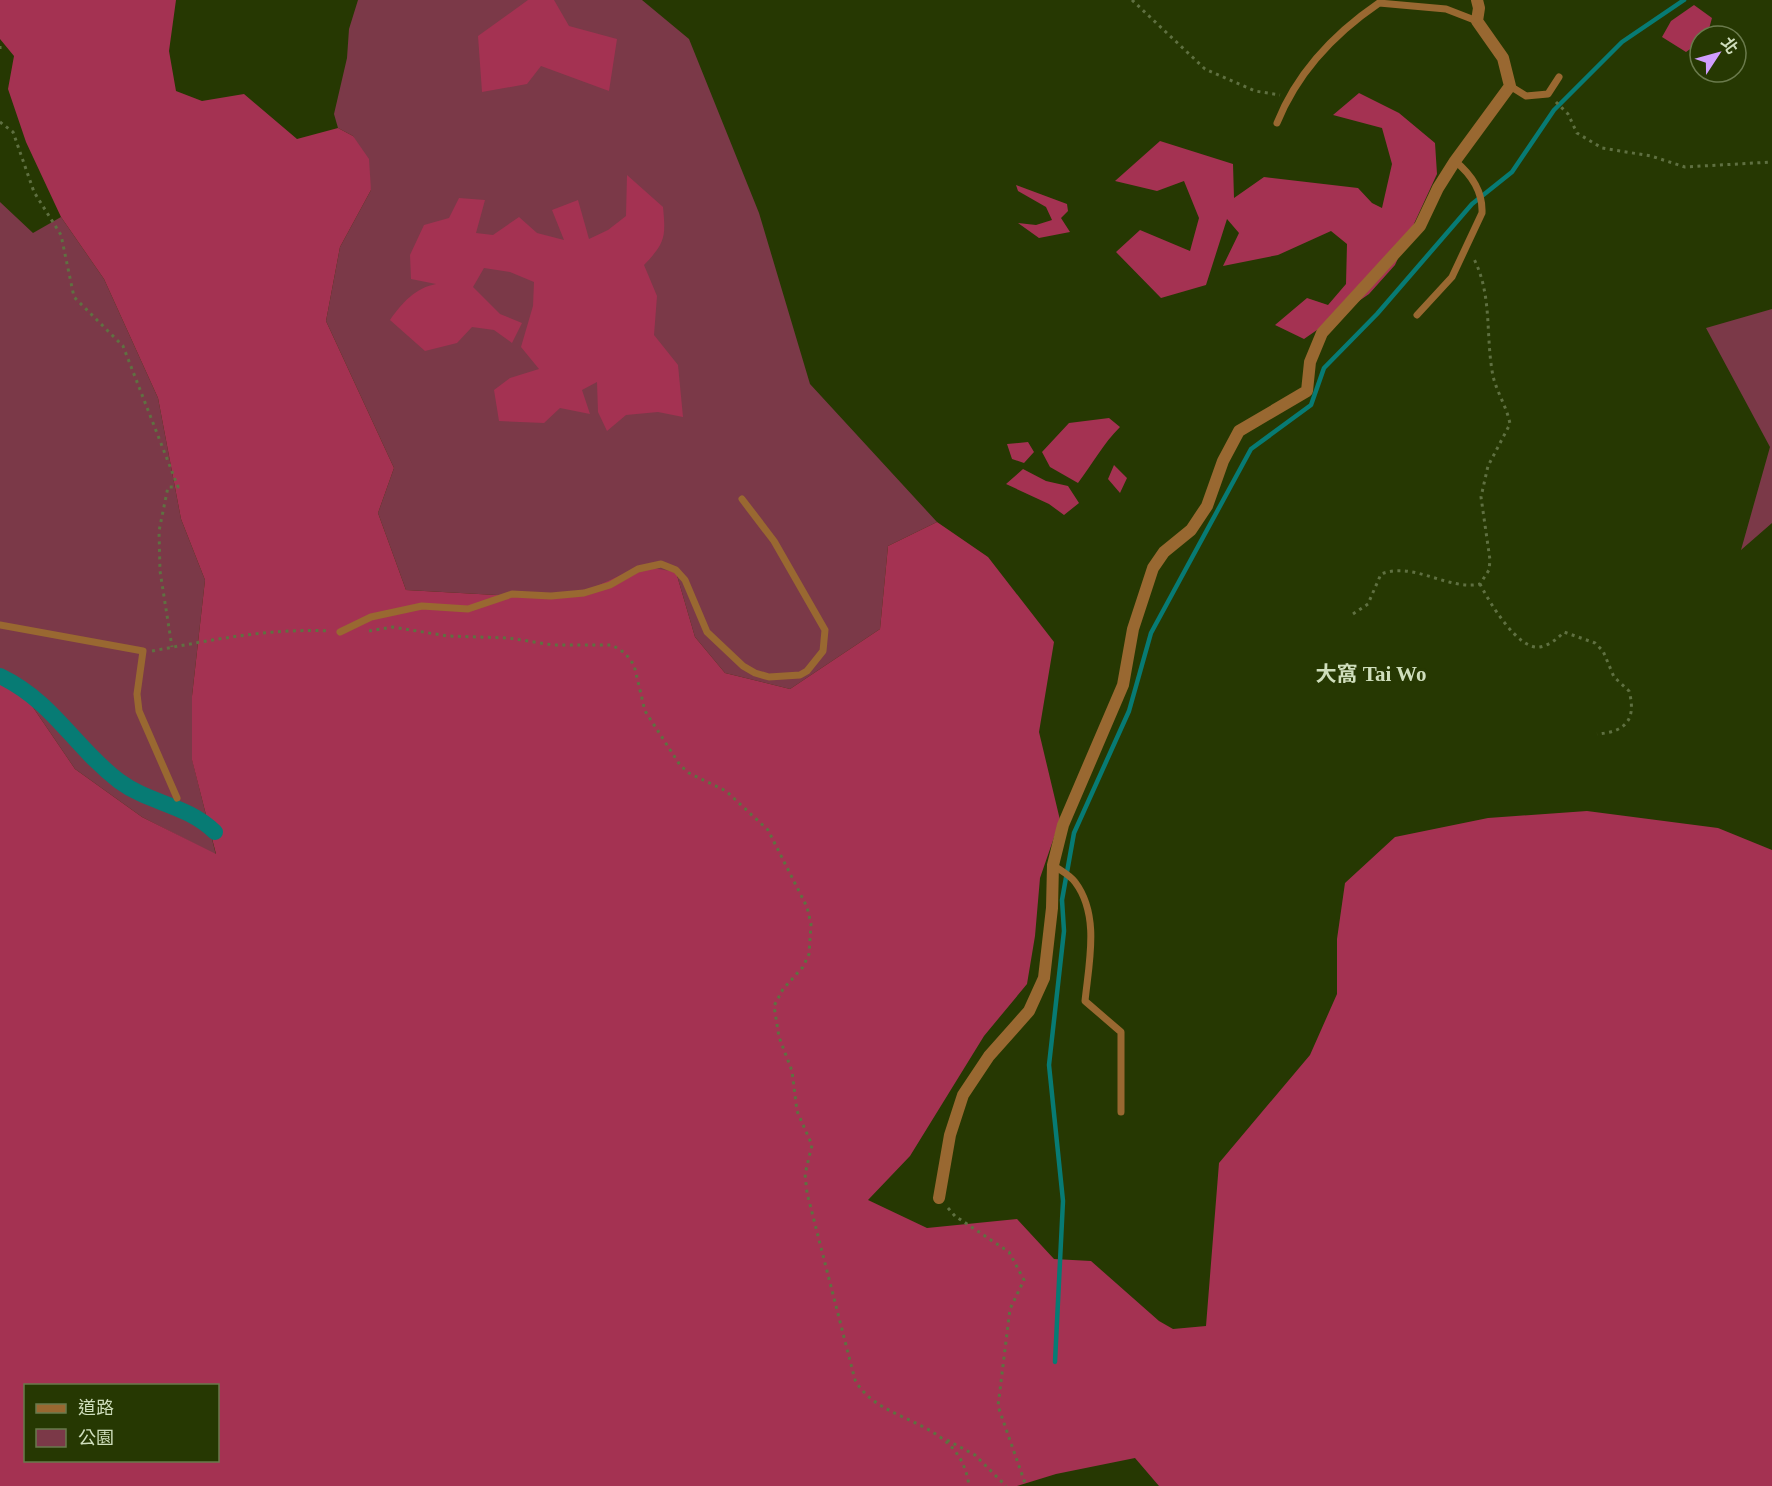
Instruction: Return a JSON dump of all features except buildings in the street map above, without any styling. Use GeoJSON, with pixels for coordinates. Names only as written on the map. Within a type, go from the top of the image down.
{"type":"FeatureCollection","features":[{"type":"Feature","properties":{"kind":"street"},"geometry":{"type":"LineString","coordinates":[[939,1198],[950,1135],[963,1095],[989,1056],[1029,1011],[1044,978],[1052,908],[1053,865],[1063,825],[1123,685],[1133,629],[1153,568],[1164,552],[1191,530],[1207,506],[1223,461],[1239,431],[1307,391],[1310,362],[1322,333],[1420,226],[1438,188],[1455,161],[1510,86],[1503,58],[1477,21],[1479,8],[1477,0]]}},
{"type":"Feature","properties":{"kind":"lane"},"geometry":{"type":"LineString","coordinates":[[1276,123],[1287,96],[1303,73],[1352,21],[1379,3],[1446,9],[1477,21]]}},
{"type":"Feature","properties":{"kind":"lane"},"geometry":{"type":"LineString","coordinates":[[1510,86],[1526,96],[1548,94],[1559,77]]}},
{"type":"Feature","properties":{"kind":"lane"},"geometry":{"type":"LineString","coordinates":[[1417,315],[1452,277],[1482,213],[1482,203],[1477,186],[1466,170],[1455,161]]}},
{"type":"Feature","properties":{"kind":"lane"},"geometry":{"type":"LineString","coordinates":[[340,632],[371,617],[422,606],[468,609],[512,594],[551,596],[584,593],[610,585],[638,569],[658,564],[672,568],[682,576],[693,593],[707,632],[746,669],[769,677],[800,675],[807,671],[823,651],[825,630],[774,541],[742,499]]}},
{"type":"Feature","properties":{"kind":"lane"},"geometry":{"type":"LineString","coordinates":[[0,625],[143,651],[136,694],[139,711],[177,798]]}},
{"type":"Feature","properties":{"kind":"lane"},"geometry":{"type":"LineString","coordinates":[[1053,865],[1074,880],[1086,899],[1091,926],[1085,1001],[1121,1032],[1121,1112]]}},
{"type":"Feature","properties":{"kind":"path"},"geometry":{"type":"LineString","coordinates":[[1132,0],[1205,69],[1255,91],[1287,96]]}},
{"type":"Feature","properties":{"kind":"path"},"geometry":{"type":"LineString","coordinates":[[0,46],[0,51]]}},
{"type":"Feature","properties":{"kind":"path"},"geometry":{"type":"LineString","coordinates":[[1554,99],[1577,133],[1602,148],[1651,156],[1685,166],[1772,162]]}},
{"type":"Feature","properties":{"kind":"path"},"geometry":{"type":"LineString","coordinates":[[0,122],[14,132],[34,192],[61,235],[74,297],[123,346],[178,487],[168,487],[159,531],[159,571],[172,647]]}},
{"type":"Feature","properties":{"kind":"path"},"geometry":{"type":"LineString","coordinates":[[1353,614],[1368,604],[1381,574],[1386,572],[1402,569],[1469,586],[1480,584],[1488,570],[1490,560],[1481,497],[1488,466],[1510,424],[1493,377],[1483,275],[1467,245]]}},
{"type":"Feature","properties":{"kind":"path"},"geometry":{"type":"LineString","coordinates":[[1480,584],[1490,605],[1508,627],[1529,645],[1538,648],[1554,642],[1564,632],[1595,642],[1603,651],[1614,677],[1629,691],[1632,713],[1629,720],[1613,733],[1597,734]]}},
{"type":"Feature","properties":{"kind":"path"},"geometry":{"type":"LineString","coordinates":[[366,632],[393,627],[447,636],[509,638],[553,645],[612,645],[625,653],[634,665],[645,711],[680,765],[689,773],[726,791],[768,830],[807,907],[811,924],[809,954],[794,981],[777,998],[774,1006],[774,1022],[792,1071],[797,1111],[812,1145],[806,1174],[807,1193],[855,1380],[873,1399],[975,1455],[1006,1486]]}},
{"type":"Feature","properties":{"kind":"path"},"geometry":{"type":"LineString","coordinates":[[143,651],[251,633],[302,630],[340,632]]}},
{"type":"Feature","properties":{"kind":"path"},"geometry":{"type":"LineString","coordinates":[[939,1198],[955,1216],[1009,1252],[1024,1280],[1010,1309],[999,1406],[1026,1486]]}},
{"type":"Feature","properties":{"kind":"path"},"geometry":{"type":"LineString","coordinates":[[945,1439],[964,1464],[969,1486]]}},
{"type":"Feature","properties":{"kind":"green space"},"geometry":{"type":"Polygon","coordinates":[[[358,0],[642,0],[689,39],[759,213],[810,384],[937,522],[888,546],[880,629],[790,689],[725,673],[695,637],[676,572],[575,596],[532,597],[406,590],[378,513],[394,468],[326,321],[340,247],[371,190],[353,136],[338,128],[334,114],[347,58],[349,29],[358,0]]]}},
{"type":"Feature","properties":{"kind":"green space"},"geometry":{"type":"Polygon","coordinates":[[[0,202],[33,233],[61,217],[104,279],[158,398],[181,519],[205,580],[192,696],[192,759],[216,855],[142,817],[75,769],[28,700],[0,682],[0,202]]]}},
{"type":"Feature","properties":{"kind":"green space"},"geometry":{"type":"Polygon","coordinates":[[[1772,309],[1772,523],[1741,550],[1770,447],[1706,328],[1772,309]]]}},
{"type":"Feature","properties":{"kind":"shaded area"},"geometry":{"type":"Polygon","coordinates":[[[0,0],[176,0],[169,51],[176,91],[202,101],[244,94],[297,139],[338,128],[353,136],[369,159],[371,190],[340,247],[326,321],[394,468],[378,513],[406,590],[532,597],[575,596],[641,566],[676,572],[695,637],[725,673],[790,689],[880,629],[888,546],[937,522],[988,557],[1054,642],[1039,732],[1060,820],[1040,878],[1035,936],[1027,984],[984,1036],[910,1156],[868,1200],[927,1228],[1017,1219],[1054,1259],[1091,1261],[1159,1321],[1173,1329],[1206,1326],[1219,1163],[1310,1055],[1337,994],[1337,939],[1345,883],[1395,837],[1488,818],[1587,811],[1718,828],[1772,850],[1772,1486],[1159,1486],[1135,1458],[1056,1474],[1017,1486],[0,1486],[0,682],[28,700],[75,769],[142,817],[216,854],[192,760],[192,696],[205,580],[181,519],[158,398],[104,279],[61,217],[26,142],[8,89],[14,56],[0,39],[0,0]]]}},
{"type":"Feature","properties":{"kind":"shaded area"},"geometry":{"type":"Polygon","coordinates":[[[528,0],[554,0],[569,26],[617,39],[609,91],[541,66],[527,84],[482,92],[478,36],[528,0]]]}},
{"type":"Feature","properties":{"kind":"shaded area"},"geometry":{"type":"Polygon","coordinates":[[[1694,5],[1712,18],[1710,24],[1688,24],[1688,51],[1686,52],[1662,37],[1671,21],[1694,5]]]}},
{"type":"Feature","properties":{"kind":"shaded area"},"geometry":{"type":"Polygon","coordinates":[[[1359,93],[1399,113],[1435,143],[1437,174],[1395,265],[1369,294],[1304,339],[1275,325],[1307,298],[1328,305],[1346,284],[1347,244],[1331,231],[1278,255],[1223,266],[1239,233],[1227,219],[1206,285],[1161,298],[1116,252],[1140,230],[1190,251],[1199,218],[1184,181],[1157,191],[1115,181],[1160,141],[1233,164],[1234,198],[1264,177],[1358,188],[1372,203],[1382,208],[1392,164],[1382,128],[1333,115],[1359,93]]]}},
{"type":"Feature","properties":{"kind":"shaded area"},"geometry":{"type":"Polygon","coordinates":[[[627,175],[663,207],[664,233],[660,245],[644,265],[657,296],[654,335],[678,365],[683,417],[658,412],[626,415],[607,431],[598,412],[597,382],[582,390],[590,414],[560,408],[544,423],[499,421],[494,390],[510,378],[539,369],[521,347],[533,306],[534,282],[510,272],[484,268],[473,287],[500,314],[522,323],[512,343],[494,330],[472,327],[457,343],[425,351],[390,320],[410,297],[436,284],[411,279],[410,255],[424,225],[449,218],[459,198],[485,200],[476,233],[493,235],[519,217],[537,233],[564,240],[552,210],[578,200],[589,239],[608,230],[626,216],[627,175]]]}},
{"type":"Feature","properties":{"kind":"shaded area"},"geometry":{"type":"Polygon","coordinates":[[[1016,185],[1067,204],[1068,211],[1061,218],[1070,232],[1039,238],[1018,223],[1036,225],[1052,220],[1046,207],[1018,191],[1016,185]]]}},
{"type":"Feature","properties":{"kind":"shaded area"},"geometry":{"type":"Polygon","coordinates":[[[1109,418],[1120,427],[1078,483],[1050,467],[1042,452],[1069,423],[1109,418]]]}},
{"type":"Feature","properties":{"kind":"shaded area"},"geometry":{"type":"Polygon","coordinates":[[[1028,442],[1034,452],[1024,463],[1012,459],[1007,444],[1028,442]]]}},
{"type":"Feature","properties":{"kind":"shaded area"},"geometry":{"type":"Polygon","coordinates":[[[1114,465],[1127,478],[1120,493],[1108,479],[1114,465]]]}},
{"type":"Feature","properties":{"kind":"shaded area"},"geometry":{"type":"Polygon","coordinates":[[[1023,469],[1046,481],[1068,486],[1079,503],[1064,515],[1049,504],[1006,484],[1023,469]]]}},
{"type":"Feature","properties":{"kind":"waterway"},"geometry":{"type":"LineString","coordinates":[[1055,1362],[1063,1201],[1049,1065],[1064,931],[1062,900],[1074,833],[1129,711],[1151,633],[1251,449],[1311,405],[1324,368],[1377,314],[1472,204],[1512,172],[1554,110],[1622,42],[1684,0]]}},
{"type":"Feature","properties":{"kind":"waterway"},"geometry":{"type":"LineString","coordinates":[[0,676],[19,687],[50,712],[89,754],[119,781],[143,795],[192,815],[215,832]]}},
{"type":"Feature","properties":{"kind":"district","name":"大窩 Tai Wo"},"geometry":{"type":"Point","coordinates":[1371,674]}}]}
